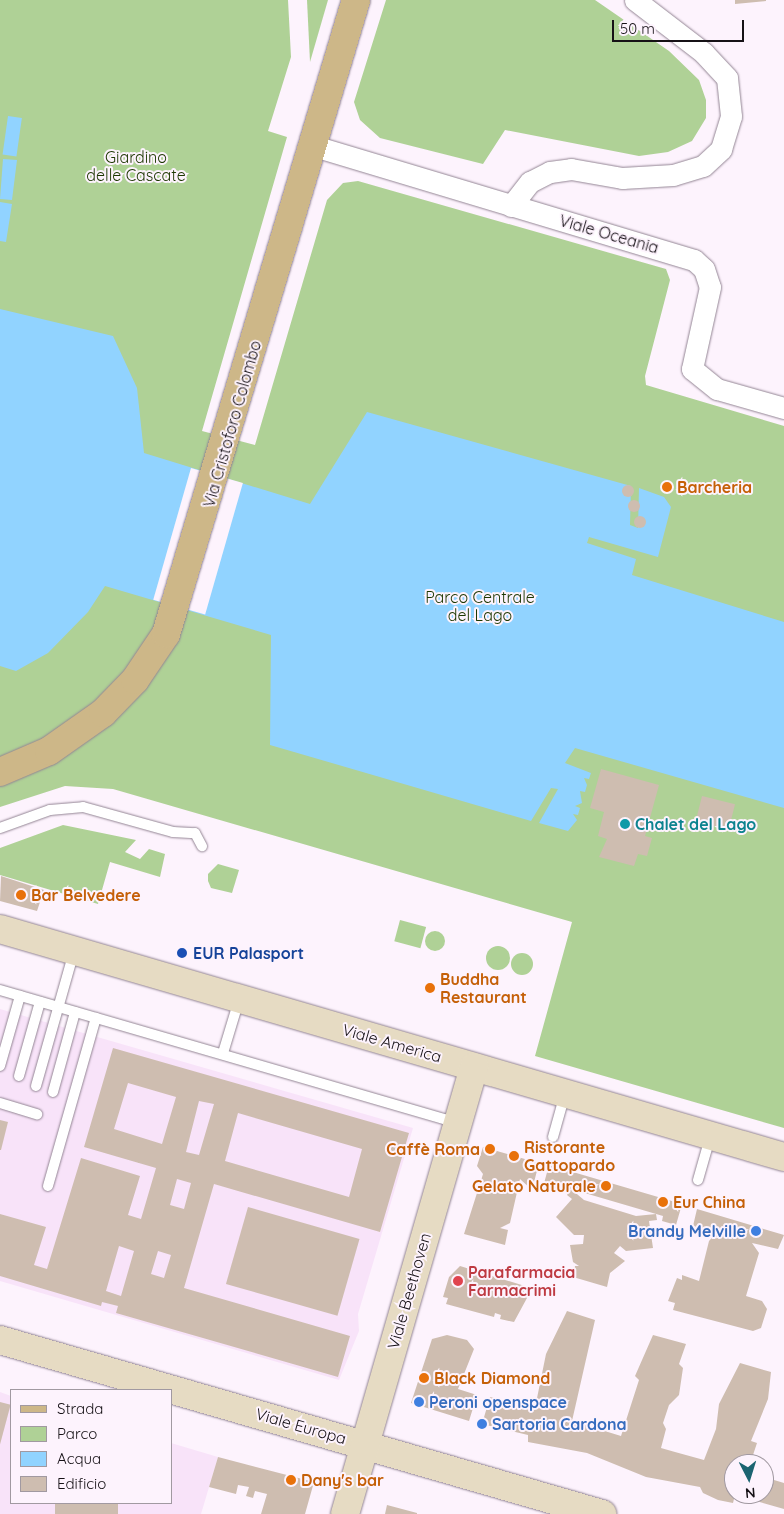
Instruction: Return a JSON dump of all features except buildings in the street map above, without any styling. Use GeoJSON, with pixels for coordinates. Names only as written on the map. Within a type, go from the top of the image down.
{"type":"FeatureCollection","features":[{"type":"Feature","properties":{"kind":"main road","name":"Via Cristoforo Colombo"},"geometry":{"type":"LineString","coordinates":[[0,772],[78,734],[119,699],[155,653],[178,604],[356,0]]}},
{"type":"Feature","properties":{"kind":"street"},"geometry":{"type":"LineString","coordinates":[[511,206],[530,182],[550,172],[571,170],[622,178],[673,175],[702,166],[721,149],[731,116],[727,78],[704,53],[635,0]]}},
{"type":"Feature","properties":{"kind":"street","name":"Viale Oceania"},"geometry":{"type":"LineString","coordinates":[[314,146],[511,206],[689,257],[701,265],[710,291],[692,370],[717,388],[784,408]]}},
{"type":"Feature","properties":{"kind":"street","name":"Viale America"},"geometry":{"type":"LineString","coordinates":[[0,929],[784,1157]]}},
{"type":"Feature","properties":{"kind":"street","name":"Viale Beethoven"},"geometry":{"type":"LineString","coordinates":[[345,1514],[474,1067]]}},
{"type":"Feature","properties":{"kind":"street","name":"Viale Europa"},"geometry":{"type":"LineString","coordinates":[[0,1340],[602,1514]]}},
{"type":"Feature","properties":{"kind":"lane"},"geometry":{"type":"LineString","coordinates":[[0,828],[50,810],[74,806],[173,832],[195,833],[202,846]]}},
{"type":"Feature","properties":{"kind":"lane"},"geometry":{"type":"LineString","coordinates":[[36,1086],[74,951]]}},
{"type":"Feature","properties":{"kind":"lane"},"geometry":{"type":"LineString","coordinates":[[0,990],[223,1053],[458,1123]]}},
{"type":"Feature","properties":{"kind":"lane"},"geometry":{"type":"LineString","coordinates":[[0,1066],[20,996]]}},
{"type":"Feature","properties":{"kind":"lane"},"geometry":{"type":"LineString","coordinates":[[223,1053],[239,999]]}},
{"type":"Feature","properties":{"kind":"lane"},"geometry":{"type":"LineString","coordinates":[[19,1076],[40,1002]]}},
{"type":"Feature","properties":{"kind":"lane"},"geometry":{"type":"LineString","coordinates":[[53,1092],[74,1012]]}},
{"type":"Feature","properties":{"kind":"lane"},"geometry":{"type":"LineString","coordinates":[[48,1186],[96,1018]]}},
{"type":"Feature","properties":{"kind":"lane"},"geometry":{"type":"LineString","coordinates":[[553,1137],[566,1094]]}},
{"type":"Feature","properties":{"kind":"lane"},"geometry":{"type":"LineString","coordinates":[[0,1103],[37,1114]]}},
{"type":"Feature","properties":{"kind":"lane"},"geometry":{"type":"LineString","coordinates":[[698,1180],[711,1136]]}},
{"type":"Feature","properties":{"kind":"shaded area"},"geometry":{"type":"Polygon","coordinates":[[[0,1009],[413,1128],[358,1314],[359,1331],[339,1380],[0,1281],[0,1009]]]}},
{"type":"Feature","properties":{"kind":"shaded area"},"geometry":{"type":"Polygon","coordinates":[[[0,1392],[10,1396],[10,1504],[172,1504],[172,1443],[218,1457],[201,1514],[0,1514],[0,1392]]]}},
{"type":"Feature","properties":{"kind":"green space","name":"Parco Centrale del Lago"},"geometry":{"type":"Polygon","coordinates":[[[0,0],[288,0],[291,57],[268,131],[287,137],[202,431],[255,445],[327,200],[343,183],[358,181],[666,269],[670,280],[645,376],[646,385],[784,426],[784,1128],[535,1056],[572,922],[113,789],[65,786],[0,807],[0,0]]]}},
{"type":"Feature","properties":{"kind":"green space"},"geometry":{"type":"Polygon","coordinates":[[[307,0],[328,0],[310,62],[307,0]]]}},
{"type":"Feature","properties":{"kind":"green space"},"geometry":{"type":"Polygon","coordinates":[[[386,0],[595,0],[669,51],[699,80],[706,100],[706,118],[692,141],[668,152],[639,156],[505,130],[483,164],[380,138],[360,120],[354,102],[386,0]]]}},
{"type":"Feature","properties":{"kind":"green space"},"geometry":{"type":"Polygon","coordinates":[[[63,825],[136,840],[125,852],[140,859],[149,849],[165,854],[160,877],[110,862],[98,904],[0,875],[0,848],[63,825]]]}},
{"type":"Feature","properties":{"kind":"green space"},"geometry":{"type":"Polygon","coordinates":[[[218,864],[239,870],[232,893],[211,888],[208,874],[218,864]]]}},
{"type":"Feature","properties":{"kind":"green space"},"geometry":{"type":"Polygon","coordinates":[[[400,920],[426,927],[420,948],[394,941],[400,920]]]}},
{"type":"Feature","properties":{"kind":"green space"},"geometry":{"type":"Polygon","coordinates":[[[435,931],[442,934],[445,941],[442,948],[435,951],[428,948],[425,941],[428,934],[435,931]]]}},
{"type":"Feature","properties":{"kind":"green space"},"geometry":{"type":"Polygon","coordinates":[[[498,946],[503,947],[509,953],[509,963],[503,969],[498,970],[493,969],[487,963],[486,958],[487,953],[493,947],[498,946]]]}},
{"type":"Feature","properties":{"kind":"green space"},"geometry":{"type":"Polygon","coordinates":[[[522,953],[530,956],[533,964],[530,972],[522,975],[514,972],[511,964],[514,956],[522,953]]]}},
{"type":"Feature","properties":{"kind":"water"},"geometry":{"type":"Polygon","coordinates":[[[8,116],[22,118],[16,157],[3,155],[8,116]]]}},
{"type":"Feature","properties":{"kind":"water"},"geometry":{"type":"Polygon","coordinates":[[[3,159],[17,160],[12,200],[0,199],[3,159]]]}},
{"type":"Feature","properties":{"kind":"water"},"geometry":{"type":"Polygon","coordinates":[[[0,202],[12,204],[6,242],[0,241],[0,202]]]}},
{"type":"Feature","properties":{"kind":"water"},"geometry":{"type":"Polygon","coordinates":[[[0,309],[113,336],[137,388],[144,453],[310,504],[367,412],[631,486],[630,525],[638,528],[639,488],[664,497],[671,507],[658,557],[589,537],[587,543],[636,559],[632,575],[784,622],[784,808],[575,748],[565,763],[591,773],[589,779],[584,778],[587,785],[585,792],[580,791],[582,803],[575,806],[580,808],[578,815],[573,814],[577,820],[568,831],[539,823],[558,789],[551,788],[531,821],[270,745],[271,635],[105,586],[88,612],[48,653],[16,671],[0,666],[0,309]]]}},
{"type":"Feature","properties":{"kind":"pier"},"geometry":{"type":"Polygon","coordinates":[[[191,468],[243,483],[205,615],[153,600],[191,468]]]}},
{"type":"Feature","properties":{"kind":"place","name":"Barcheria"},"geometry":{"type":"Point","coordinates":[667,487]}},
{"type":"Feature","properties":{"kind":"place","name":"Chalet del Lago"},"geometry":{"type":"Point","coordinates":[625,824]}},
{"type":"Feature","properties":{"kind":"place","name":"Bar Belvedere"},"geometry":{"type":"Point","coordinates":[21,895]}},
{"type":"Feature","properties":{"kind":"place","name":"EUR Palasport"},"geometry":{"type":"Point","coordinates":[182,953]}},
{"type":"Feature","properties":{"kind":"place","name":"Buddha Restaurant"},"geometry":{"type":"Point","coordinates":[430,988]}},
{"type":"Feature","properties":{"kind":"place","name":"Caffè Roma"},"geometry":{"type":"Point","coordinates":[490,1149]}},
{"type":"Feature","properties":{"kind":"place","name":"Ristorante Gattopardo"},"geometry":{"type":"Point","coordinates":[514,1156]}},
{"type":"Feature","properties":{"kind":"place","name":"Gelato Naturale"},"geometry":{"type":"Point","coordinates":[606,1186]}},
{"type":"Feature","properties":{"kind":"place","name":"Eur China"},"geometry":{"type":"Point","coordinates":[663,1202]}},
{"type":"Feature","properties":{"kind":"place","name":"Brandy Melville"},"geometry":{"type":"Point","coordinates":[756,1231]}},
{"type":"Feature","properties":{"kind":"place","name":"Parafarmacia Farmacrimi"},"geometry":{"type":"Point","coordinates":[458,1281]}},
{"type":"Feature","properties":{"kind":"place","name":"Black Diamond"},"geometry":{"type":"Point","coordinates":[424,1378]}},
{"type":"Feature","properties":{"kind":"place","name":"Peroni openspace"},"geometry":{"type":"Point","coordinates":[419,1402]}},
{"type":"Feature","properties":{"kind":"place","name":"Sartoria Cardona"},"geometry":{"type":"Point","coordinates":[482,1424]}},
{"type":"Feature","properties":{"kind":"place","name":"Dany's bar"},"geometry":{"type":"Point","coordinates":[291,1480]}},
{"type":"Feature","properties":{"kind":"park label","name":"Giardino delle Cascate"},"geometry":{"type":"Point","coordinates":[136,166]}}]}
